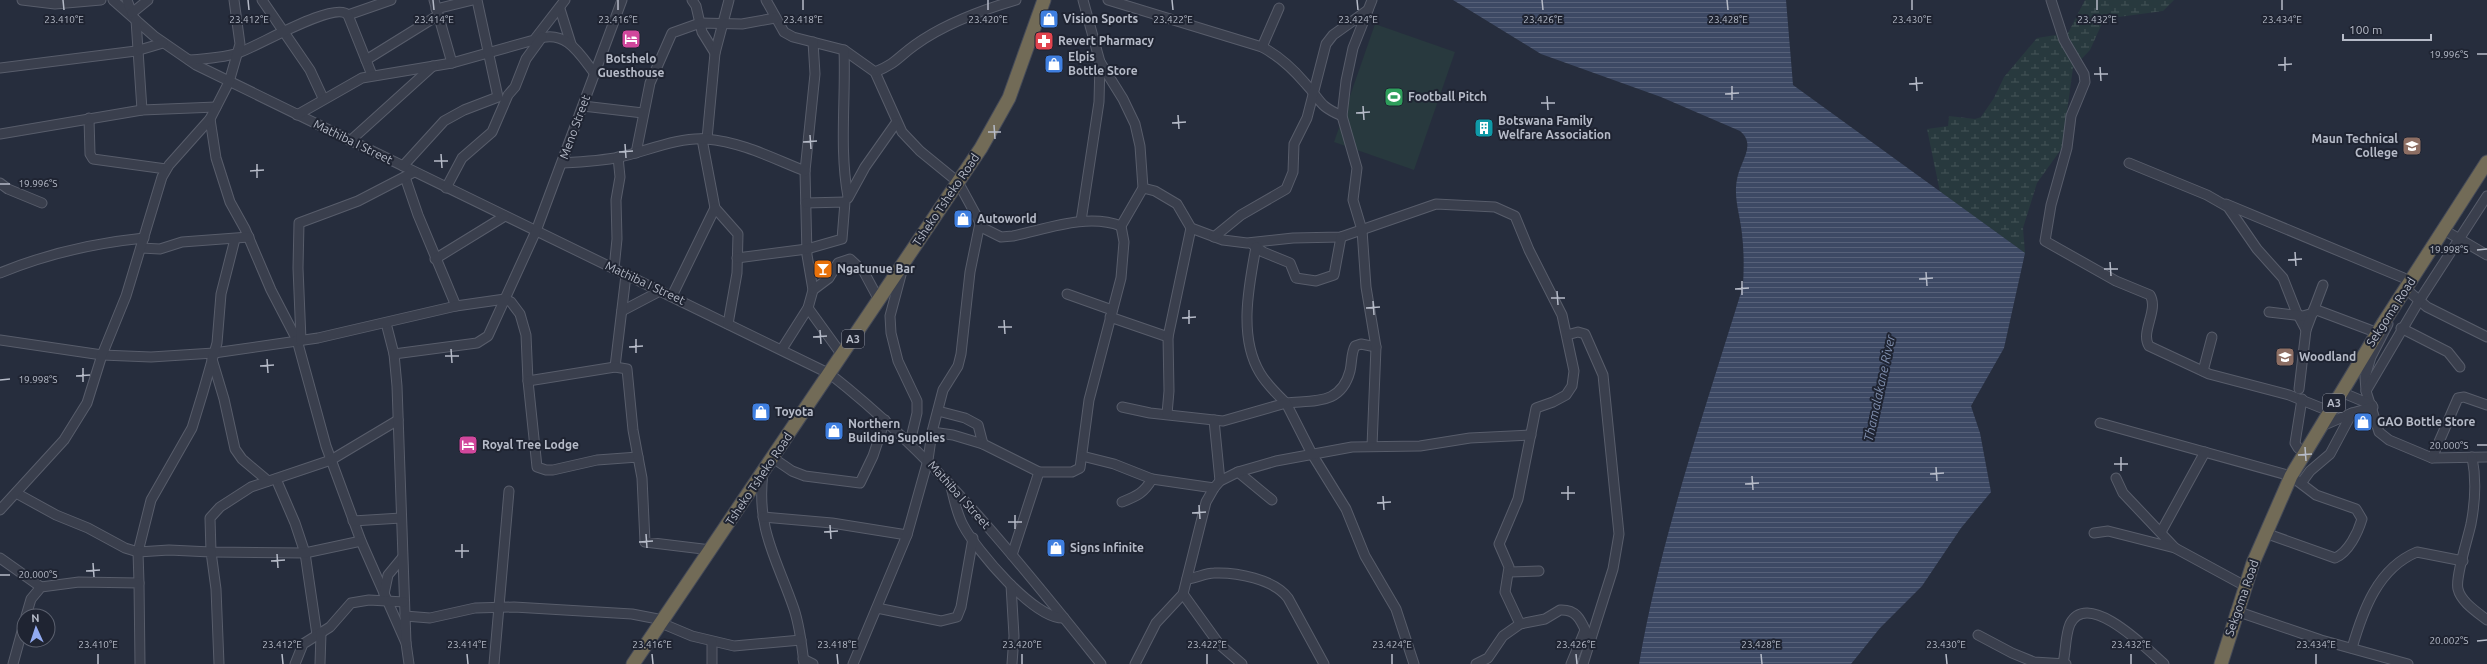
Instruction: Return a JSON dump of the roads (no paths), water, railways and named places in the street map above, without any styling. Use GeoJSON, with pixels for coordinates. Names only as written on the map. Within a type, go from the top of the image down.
{"type":"FeatureCollection","features":[{"type":"Feature","properties":{"kind":"highway","name":"Tsheko Tsheko Road"},"geometry":{"type":"LineString","coordinates":[[630,663],[662,622],[958,182],[1009,98],[1044,0]]}},
{"type":"Feature","properties":{"kind":"highway","name":"Sekgoma Road"},"geometry":{"type":"LineString","coordinates":[[2221,664],[2244,586],[2265,533],[2296,479],[2305,452],[2329,410],[2486,165]]}},
{"type":"Feature","properties":{"kind":"street"},"geometry":{"type":"LineString","coordinates":[[22,0],[55,4],[101,0]]}},
{"type":"Feature","properties":{"kind":"street","name":"Mathiba I Street"},"geometry":{"type":"LineString","coordinates":[[113,0],[163,43],[189,60],[229,82],[782,349],[830,374],[910,442],[950,482],[1101,664]]}},
{"type":"Feature","properties":{"kind":"street"},"geometry":{"type":"LineString","coordinates":[[127,0],[133,17],[142,110]]}},
{"type":"Feature","properties":{"kind":"street"},"geometry":{"type":"LineString","coordinates":[[133,17],[148,0]]}},
{"type":"Feature","properties":{"kind":"street"},"geometry":{"type":"LineString","coordinates":[[0,510],[64,440],[80,417],[87,403],[102,356],[115,326],[141,248],[157,191],[166,169],[210,119],[229,82],[239,53],[239,36],[234,0]]}},
{"type":"Feature","properties":{"kind":"street"},"geometry":{"type":"LineString","coordinates":[[262,0],[310,70],[323,98]]}},
{"type":"Feature","properties":{"kind":"street"},"geometry":{"type":"LineString","coordinates":[[348,15],[391,0]]}},
{"type":"Feature","properties":{"kind":"street"},"geometry":{"type":"LineString","coordinates":[[366,60],[436,8],[473,0]]}},
{"type":"Feature","properties":{"kind":"street"},"geometry":{"type":"LineString","coordinates":[[402,166],[444,121],[464,110],[497,99],[499,93],[488,53],[477,0]]}},
{"type":"Feature","properties":{"kind":"street"},"geometry":{"type":"LineString","coordinates":[[446,188],[462,158],[492,132],[508,95],[515,87],[526,58],[565,0]]}},
{"type":"Feature","properties":{"kind":"street","name":"Meno Street"},"geometry":{"type":"LineString","coordinates":[[394,354],[477,343],[484,340],[491,330],[536,231],[622,0]]}},
{"type":"Feature","properties":{"kind":"street"},"geometry":{"type":"LineString","coordinates":[[692,0],[696,6],[702,32],[715,53]]}},
{"type":"Feature","properties":{"kind":"street"},"geometry":{"type":"LineString","coordinates":[[728,324],[737,258],[737,231],[715,208],[704,139],[715,53],[729,0]]}},
{"type":"Feature","properties":{"kind":"street"},"geometry":{"type":"LineString","coordinates":[[766,0],[774,18],[784,32],[793,37],[844,50],[875,72],[882,83],[896,123],[920,151],[958,182],[980,223],[989,232],[1001,237],[1081,221],[1104,221],[1121,226]]}},
{"type":"Feature","properties":{"kind":"street"},"geometry":{"type":"LineString","coordinates":[[875,72],[895,63],[914,45],[967,17],[1016,0]]}},
{"type":"Feature","properties":{"kind":"street"},"geometry":{"type":"LineString","coordinates":[[1081,221],[1099,102],[1100,62],[1084,0]]}},
{"type":"Feature","properties":{"kind":"street"},"geometry":{"type":"LineString","coordinates":[[1108,0],[1262,47],[1276,54],[1312,92],[1320,104],[1342,116]]}},
{"type":"Feature","properties":{"kind":"street"},"geometry":{"type":"LineString","coordinates":[[1372,0],[1353,48],[1346,81],[1342,116],[1357,168],[1353,200],[1362,230],[1366,287],[1376,347],[1372,446]]}},
{"type":"Feature","properties":{"kind":"street"},"geometry":{"type":"LineString","coordinates":[[2051,0],[2064,40],[2084,74],[2085,82],[2071,116],[2067,148],[2051,205],[2045,241],[2116,281],[2150,295],[2152,302],[2147,339],[2150,346],[2203,371],[2226,379],[2302,399],[2329,410]]}},
{"type":"Feature","properties":{"kind":"street"},"geometry":{"type":"LineString","coordinates":[[189,60],[239,53],[282,30],[334,8],[344,10],[348,15],[372,75]]}},
{"type":"Feature","properties":{"kind":"street"},"geometry":{"type":"LineString","coordinates":[[436,8],[452,63]]}},
{"type":"Feature","properties":{"kind":"street"},"geometry":{"type":"LineString","coordinates":[[1262,47],[1279,8]]}},
{"type":"Feature","properties":{"kind":"street"},"geometry":{"type":"LineString","coordinates":[[560,9],[571,44]]}},
{"type":"Feature","properties":{"kind":"street"},"geometry":{"type":"LineString","coordinates":[[1214,237],[1247,210],[1267,202],[1286,189],[1293,172],[1294,144],[1306,118],[1322,52],[1328,39],[1369,10]]}},
{"type":"Feature","properties":{"kind":"street"},"geometry":{"type":"LineString","coordinates":[[636,153],[643,113],[656,65],[672,33],[700,23],[749,23],[774,18]]}},
{"type":"Feature","properties":{"kind":"street"},"geometry":{"type":"LineString","coordinates":[[297,115],[323,98],[355,81],[372,75],[452,63],[538,39],[558,36],[571,44],[595,74]]}},
{"type":"Feature","properties":{"kind":"street"},"geometry":{"type":"LineString","coordinates":[[782,349],[808,308],[813,290],[806,249],[805,149],[814,80],[813,42]]}},
{"type":"Feature","properties":{"kind":"street"},"geometry":{"type":"LineString","coordinates":[[0,68],[136,51],[163,43]]}},
{"type":"Feature","properties":{"kind":"street"},"geometry":{"type":"LineString","coordinates":[[737,258],[806,249],[842,239],[847,200],[842,149],[846,87],[844,50]]}},
{"type":"Feature","properties":{"kind":"street"},"geometry":{"type":"LineString","coordinates":[[932,432],[953,435],[983,444],[1039,472],[1075,472],[1080,468],[1089,400],[1121,278],[1124,256],[1121,226],[1143,188],[1140,146],[1135,124],[1110,75],[1100,62]]}},
{"type":"Feature","properties":{"kind":"street"},"geometry":{"type":"LineString","coordinates":[[350,141],[433,66]]}},
{"type":"Feature","properties":{"kind":"street"},"geometry":{"type":"LineString","coordinates":[[583,106],[643,113]]}},
{"type":"Feature","properties":{"kind":"street"},"geometry":{"type":"LineString","coordinates":[[0,134],[142,110],[216,107]]}},
{"type":"Feature","properties":{"kind":"street"},"geometry":{"type":"LineString","coordinates":[[89,118],[90,148],[93,159],[166,169]]}},
{"type":"Feature","properties":{"kind":"street"},"geometry":{"type":"LineString","coordinates":[[210,119],[220,174],[230,202],[249,237],[271,290],[299,340]]}},
{"type":"Feature","properties":{"kind":"street"},"geometry":{"type":"LineString","coordinates":[[847,200],[865,167],[896,123]]}},
{"type":"Feature","properties":{"kind":"street"},"geometry":{"type":"LineString","coordinates":[[562,163],[618,157],[704,139],[730,142],[805,171]]}},
{"type":"Feature","properties":{"kind":"street"},"geometry":{"type":"LineString","coordinates":[[614,269],[618,239],[616,200],[620,177],[618,157]]}},
{"type":"Feature","properties":{"kind":"street"},"geometry":{"type":"LineString","coordinates":[[2129,162],[2223,203],[2257,215],[2409,285],[2419,301],[2487,337]]}},
{"type":"Feature","properties":{"kind":"street"},"geometry":{"type":"LineString","coordinates":[[406,643],[361,541],[331,460],[299,340],[298,268],[299,223],[358,201],[414,172]]}},
{"type":"Feature","properties":{"kind":"street"},"geometry":{"type":"LineString","coordinates":[[405,177],[436,259],[456,306]]}},
{"type":"Feature","properties":{"kind":"street"},"geometry":{"type":"LineString","coordinates":[[0,183],[42,203]]}},
{"type":"Feature","properties":{"kind":"street"},"geometry":{"type":"LineString","coordinates":[[1143,188],[1155,191],[1177,204],[1191,228],[1214,237],[1253,245],[1290,263],[1296,278],[1316,280],[1334,275],[1341,237]]}},
{"type":"Feature","properties":{"kind":"street"},"geometry":{"type":"LineString","coordinates":[[2366,391],[2402,328],[2487,196]]}},
{"type":"Feature","properties":{"kind":"street"},"geometry":{"type":"LineString","coordinates":[[806,203],[847,200]]}},
{"type":"Feature","properties":{"kind":"street"},"geometry":{"type":"LineString","coordinates":[[2223,203],[2232,212],[2257,249],[2283,278],[2298,316],[2306,330]]}},
{"type":"Feature","properties":{"kind":"street"},"geometry":{"type":"LineString","coordinates":[[1253,245],[1293,238],[1341,237],[1436,204],[1484,205],[1504,209],[1516,216],[1528,250],[1562,314],[1574,371],[1572,386],[1560,399],[1536,408],[1514,512],[1500,540],[1500,548],[1509,572],[1505,592],[1520,624]]}},
{"type":"Feature","properties":{"kind":"street"},"geometry":{"type":"LineString","coordinates":[[672,296],[715,208]]}},
{"type":"Feature","properties":{"kind":"street"},"geometry":{"type":"LineString","coordinates":[[436,259],[505,216]]}},
{"type":"Feature","properties":{"kind":"street"},"geometry":{"type":"LineString","coordinates":[[853,664],[907,535],[928,460],[932,432],[946,382],[955,372],[961,354],[970,272],[980,223]]}},
{"type":"Feature","properties":{"kind":"street"},"geometry":{"type":"LineString","coordinates":[[1167,414],[1169,391],[1168,337],[1191,228]]}},
{"type":"Feature","properties":{"kind":"street"},"geometry":{"type":"LineString","coordinates":[[2444,230],[2487,255]]}},
{"type":"Feature","properties":{"kind":"street"},"geometry":{"type":"LineString","coordinates":[[141,248],[160,249],[182,242],[249,237]]}},
{"type":"Feature","properties":{"kind":"street"},"geometry":{"type":"LineString","coordinates":[[0,273],[31,261],[85,246],[144,238]]}},
{"type":"Feature","properties":{"kind":"street"},"geometry":{"type":"LineString","coordinates":[[140,664],[138,552],[150,500],[192,428],[219,330],[221,294],[235,238]]}},
{"type":"Feature","properties":{"kind":"street"},"geometry":{"type":"LineString","coordinates":[[1253,245],[1246,310],[1252,350],[1259,372],[1286,403],[1312,454],[1346,509],[1365,556],[1396,609],[1414,664]]}},
{"type":"Feature","properties":{"kind":"street"},"geometry":{"type":"LineString","coordinates":[[813,290],[829,278],[838,263],[850,259],[864,272],[879,300]]}},
{"type":"Feature","properties":{"kind":"street"},"geometry":{"type":"LineString","coordinates":[[904,262],[890,316],[891,333],[898,361],[917,401],[917,414],[910,442]]}},
{"type":"Feature","properties":{"kind":"street"},"geometry":{"type":"LineString","coordinates":[[615,367],[626,274]]}},
{"type":"Feature","properties":{"kind":"street"},"geometry":{"type":"LineString","coordinates":[[2315,404],[2297,388],[2306,330],[2323,285]]}},
{"type":"Feature","properties":{"kind":"street"},"geometry":{"type":"LineString","coordinates":[[622,311],[660,291]]}},
{"type":"Feature","properties":{"kind":"street"},"geometry":{"type":"LineString","coordinates":[[1067,294],[1168,337]]}},
{"type":"Feature","properties":{"kind":"street"},"geometry":{"type":"LineString","coordinates":[[0,340],[102,356],[213,356],[299,340],[331,336],[456,306],[505,299],[515,306],[523,323],[537,467],[546,470],[553,470],[597,460],[638,457]]}},
{"type":"Feature","properties":{"kind":"street"},"geometry":{"type":"LineString","coordinates":[[808,308],[842,355]]}},
{"type":"Feature","properties":{"kind":"street"},"geometry":{"type":"LineString","coordinates":[[2269,312],[2298,316],[2313,311],[2378,333]]}},
{"type":"Feature","properties":{"kind":"street"},"geometry":{"type":"LineString","coordinates":[[2389,315],[2387,329],[2366,371],[2366,391],[2372,406],[2377,426],[2383,436],[2432,458],[2472,456],[2487,457]]}},
{"type":"Feature","properties":{"kind":"street"},"geometry":{"type":"LineString","coordinates":[[386,323],[394,354],[398,420],[404,602],[406,643],[409,664]]}},
{"type":"Feature","properties":{"kind":"street"},"geometry":{"type":"LineString","coordinates":[[2402,328],[2448,352],[2460,367]]}},
{"type":"Feature","properties":{"kind":"street"},"geometry":{"type":"LineString","coordinates":[[1567,335],[1578,332],[1584,334],[1603,375],[1608,437],[1616,494],[1617,551],[1583,664]]}},
{"type":"Feature","properties":{"kind":"street"},"geometry":{"type":"LineString","coordinates":[[2203,371],[2212,337]]}},
{"type":"Feature","properties":{"kind":"street"},"geometry":{"type":"LineString","coordinates":[[1122,407],[1229,421],[1286,403],[1320,400],[1340,392],[1347,382],[1355,346],[1361,344],[1376,347]]}},
{"type":"Feature","properties":{"kind":"street"},"geometry":{"type":"LineString","coordinates":[[213,356],[235,449],[242,459],[272,480],[295,523],[305,553],[319,634],[320,664]]}},
{"type":"Feature","properties":{"kind":"street"},"geometry":{"type":"LineString","coordinates":[[528,381],[615,367],[624,368],[628,371],[633,430],[642,478],[645,542],[711,550]]}},
{"type":"Feature","properties":{"kind":"street"},"geometry":{"type":"LineString","coordinates":[[2341,392],[2372,406]]}},
{"type":"Feature","properties":{"kind":"street"},"geometry":{"type":"LineString","coordinates":[[2432,458],[2458,398],[2464,397],[2487,405]]}},
{"type":"Feature","properties":{"kind":"street"},"geometry":{"type":"LineString","coordinates":[[2302,399],[2295,442],[2298,448],[2305,452]]}},
{"type":"Feature","properties":{"kind":"street"},"geometry":{"type":"LineString","coordinates":[[2319,428],[2352,413],[2372,406]]}},
{"type":"Feature","properties":{"kind":"street"},"geometry":{"type":"LineString","coordinates":[[938,411],[965,418],[978,426],[983,444]]}},
{"type":"Feature","properties":{"kind":"street"},"geometry":{"type":"LineString","coordinates":[[2296,479],[2335,446],[2352,413]]}},
{"type":"Feature","properties":{"kind":"street"},"geometry":{"type":"LineString","coordinates":[[219,664],[216,589],[209,522],[212,514],[251,487],[331,460],[398,420]]}},
{"type":"Feature","properties":{"kind":"street"},"geometry":{"type":"LineString","coordinates":[[773,458],[792,471],[805,476],[860,483],[873,456],[885,420]]}},
{"type":"Feature","properties":{"kind":"street"},"geometry":{"type":"LineString","coordinates":[[1214,420],[1217,485]]}},
{"type":"Feature","properties":{"kind":"street"},"geometry":{"type":"LineString","coordinates":[[2100,423],[2296,479],[2316,495],[2356,509],[2360,513],[2362,519],[2360,527],[2348,546],[2339,556],[2331,558],[2265,533]]}},
{"type":"Feature","properties":{"kind":"street"},"geometry":{"type":"LineString","coordinates":[[1135,664],[1156,623],[1183,594],[1206,502],[1217,485],[1238,472],[1276,461],[1312,454],[1372,446],[1420,446],[1470,438],[1531,435]]}},
{"type":"Feature","properties":{"kind":"street"},"geometry":{"type":"LineString","coordinates":[[2161,532],[2205,452]]}},
{"type":"Feature","properties":{"kind":"street"},"geometry":{"type":"LineString","coordinates":[[1082,456],[1114,464],[1152,479],[1217,485]]}},
{"type":"Feature","properties":{"kind":"street"},"geometry":{"type":"LineString","coordinates":[[2472,456],[2472,515],[2463,562],[2458,579],[2458,589],[2464,600],[2487,620]]}},
{"type":"Feature","properties":{"kind":"street"},"geometry":{"type":"LineString","coordinates":[[763,472],[760,493],[763,518],[772,556],[795,611],[804,661],[813,664]]}},
{"type":"Feature","properties":{"kind":"street"},"geometry":{"type":"LineString","coordinates":[[1012,555],[1039,472]]}},
{"type":"Feature","properties":{"kind":"street"},"geometry":{"type":"LineString","coordinates":[[1238,472],[1272,500]]}},
{"type":"Feature","properties":{"kind":"street"},"geometry":{"type":"LineString","coordinates":[[2116,478],[2122,493],[2176,548]]}},
{"type":"Feature","properties":{"kind":"street"},"geometry":{"type":"LineString","coordinates":[[1122,502],[1140,496],[1152,479]]}},
{"type":"Feature","properties":{"kind":"street"},"geometry":{"type":"LineString","coordinates":[[950,482],[959,517],[972,538],[1011,585],[1043,612],[1053,618],[1064,618]]}},
{"type":"Feature","properties":{"kind":"street"},"geometry":{"type":"LineString","coordinates":[[494,664],[509,491]]}},
{"type":"Feature","properties":{"kind":"street"},"geometry":{"type":"LineString","coordinates":[[16,493],[56,516],[88,528],[125,548],[138,552],[169,550],[305,553],[361,541]]}},
{"type":"Feature","properties":{"kind":"street"},"geometry":{"type":"LineString","coordinates":[[353,521],[401,518]]}},
{"type":"Feature","properties":{"kind":"street"},"geometry":{"type":"LineString","coordinates":[[763,518],[832,523],[907,535]]}},
{"type":"Feature","properties":{"kind":"street"},"geometry":{"type":"LineString","coordinates":[[2094,534],[2108,531],[2176,548],[2244,586]]}},
{"type":"Feature","properties":{"kind":"street"},"geometry":{"type":"LineString","coordinates":[[877,608],[941,621],[956,617],[961,607],[972,538]]}},
{"type":"Feature","properties":{"kind":"street"},"geometry":{"type":"LineString","coordinates":[[2352,648],[2363,613],[2390,569],[2417,552],[2463,562]]}},
{"type":"Feature","properties":{"kind":"street"},"geometry":{"type":"LineString","coordinates":[[0,558],[41,587]]}},
{"type":"Feature","properties":{"kind":"street"},"geometry":{"type":"LineString","coordinates":[[385,597],[388,575],[402,558]]}},
{"type":"Feature","properties":{"kind":"street"},"geometry":{"type":"LineString","coordinates":[[1509,572],[1539,571]]}},
{"type":"Feature","properties":{"kind":"street"},"geometry":{"type":"LineString","coordinates":[[1187,579],[1218,573],[1254,579],[1282,591],[1288,598],[1324,664]]}},
{"type":"Feature","properties":{"kind":"street"},"geometry":{"type":"LineString","coordinates":[[28,608],[31,599],[41,587],[79,582],[139,583]]}},
{"type":"Feature","properties":{"kind":"street"},"geometry":{"type":"LineString","coordinates":[[1011,585],[1014,636],[1012,664]]}},
{"type":"Feature","properties":{"kind":"street"},"geometry":{"type":"LineString","coordinates":[[1183,594],[1219,644],[1242,664]]}},
{"type":"Feature","properties":{"kind":"street"},"geometry":{"type":"LineString","coordinates":[[295,664],[303,644],[330,627],[352,603],[385,597],[404,602]]}},
{"type":"Feature","properties":{"kind":"street"},"geometry":{"type":"LineString","coordinates":[[405,616],[445,616],[476,608],[500,606],[632,614],[662,622],[712,642],[744,646],[801,640]]}},
{"type":"Feature","properties":{"kind":"street"},"geometry":{"type":"LineString","coordinates":[[1476,664],[1488,658],[1503,636],[1520,624],[1545,619],[1558,610],[1563,609],[1580,616],[1590,640]]}},
{"type":"Feature","properties":{"kind":"street"},"geometry":{"type":"LineString","coordinates":[[2236,611],[2352,648],[2408,664]]}},
{"type":"Feature","properties":{"kind":"street"},"geometry":{"type":"LineString","coordinates":[[1978,635],[2012,653],[2034,662],[2065,664],[2070,624],[2080,616],[2092,614],[2108,619],[2120,626],[2164,664]]}},
{"type":"Feature","properties":{"kind":"street"},"geometry":{"type":"LineString","coordinates":[[1571,664],[1585,630]]}},
{"type":"Feature","properties":{"kind":"street"},"geometry":{"type":"LineString","coordinates":[[712,642],[712,664]]}},
{"type":"Feature","properties":{"kind":"street"},"geometry":{"type":"LineString","coordinates":[[13,664],[17,648]]}},
{"type":"Feature","properties":{"kind":"water","name":"Thamalakane River"},"geometry":{"type":"Polygon","coordinates":[[[1453,0],[1786,0],[1793,85],[2025,253],[2004,348],[1971,406],[1980,433],[1991,492],[1961,528],[1922,586],[1880,628],[1851,664],[1639,664],[1659,568],[1699,426],[1743,286],[1743,247],[1736,191],[1738,174],[1747,151],[1746,139],[1740,131],[1661,97],[1541,54],[1453,0]]]}},
{"type":"Feature","properties":{"kind":"place","name":"Vision Sports"},"geometry":{"type":"Point","coordinates":[1049,19]}},
{"type":"Feature","properties":{"kind":"place","name":"Botshelo Guesthouse"},"geometry":{"type":"Point","coordinates":[631,39]}},
{"type":"Feature","properties":{"kind":"place","name":"Revert Pharmacy"},"geometry":{"type":"Point","coordinates":[1044,41]}},
{"type":"Feature","properties":{"kind":"place","name":"Elpis Bottle Store"},"geometry":{"type":"Point","coordinates":[1054,64]}},
{"type":"Feature","properties":{"kind":"place","name":"Football Pitch"},"geometry":{"type":"Point","coordinates":[1394,97]}},
{"type":"Feature","properties":{"kind":"place","name":"Botswana Family Welfare Association"},"geometry":{"type":"Point","coordinates":[1484,128]}},
{"type":"Feature","properties":{"kind":"place","name":"Maun Technical College"},"geometry":{"type":"Point","coordinates":[2412,146]}},
{"type":"Feature","properties":{"kind":"place","name":"Autoworld"},"geometry":{"type":"Point","coordinates":[963,219]}},
{"type":"Feature","properties":{"kind":"place","name":"Ngatunue Bar"},"geometry":{"type":"Point","coordinates":[823,269]}},
{"type":"Feature","properties":{"kind":"place","name":"Woodland"},"geometry":{"type":"Point","coordinates":[2285,357]}},
{"type":"Feature","properties":{"kind":"place","name":"Toyota"},"geometry":{"type":"Point","coordinates":[761,412]}},
{"type":"Feature","properties":{"kind":"place","name":"GAO Bottle Store"},"geometry":{"type":"Point","coordinates":[2363,422]}},
{"type":"Feature","properties":{"kind":"place","name":"Northern Building Supplies"},"geometry":{"type":"Point","coordinates":[834,431]}},
{"type":"Feature","properties":{"kind":"place","name":"Royal Tree Lodge"},"geometry":{"type":"Point","coordinates":[468,445]}},
{"type":"Feature","properties":{"kind":"place","name":"Signs Infinite"},"geometry":{"type":"Point","coordinates":[1056,548]}}]}
